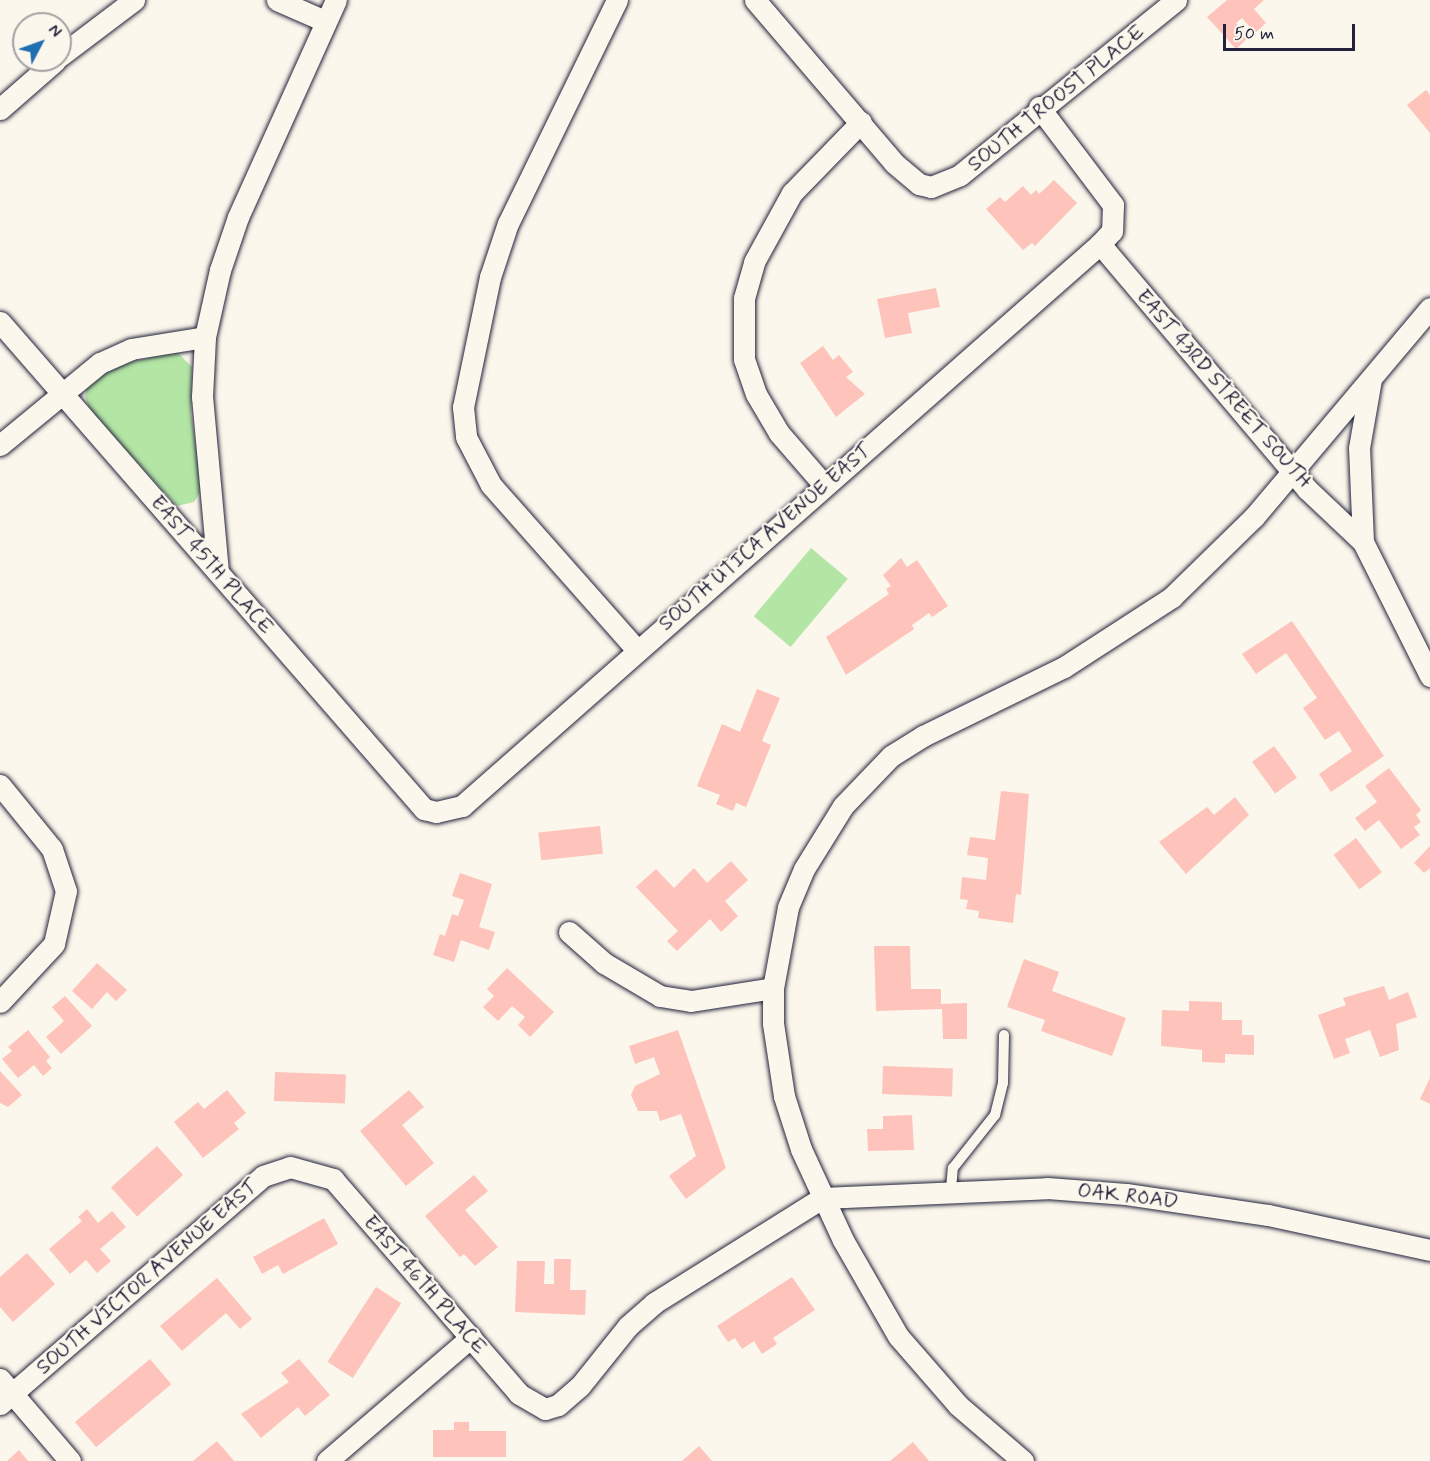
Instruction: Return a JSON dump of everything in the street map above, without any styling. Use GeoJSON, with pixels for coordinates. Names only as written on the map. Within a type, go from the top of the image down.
{"type":"FeatureCollection","features":[{"type":"Feature","properties":{"kind":"street"},"geometry":{"type":"LineString","coordinates":[[72,47],[134,0]]}},
{"type":"Feature","properties":{"kind":"street"},"geometry":{"type":"LineString","coordinates":[[278,0],[325,21]]}},
{"type":"Feature","properties":{"kind":"street"},"geometry":{"type":"LineString","coordinates":[[218,572],[202,396],[205,337],[220,270],[238,217],[336,0]]}},
{"type":"Feature","properties":{"kind":"street"},"geometry":{"type":"LineString","coordinates":[[617,0],[508,223],[465,383],[466,437],[491,485],[636,649]]}},
{"type":"Feature","properties":{"kind":"street"},"geometry":{"type":"LineString","coordinates":[[755,0],[861,122],[792,193],[768,231],[744,298],[744,358],[756,394],[779,433],[824,485]]}},
{"type":"Feature","properties":{"kind":"street","name":"SOUTH TROOST PLACE"},"geometry":{"type":"LineString","coordinates":[[861,122],[909,177],[931,187],[960,175],[1039,107],[1176,0]]}},
{"type":"Feature","properties":{"kind":"street"},"geometry":{"type":"LineString","coordinates":[[0,109],[42,72]]}},
{"type":"Feature","properties":{"kind":"street"},"geometry":{"type":"LineString","coordinates":[[1039,107],[1113,205],[1112,231],[1100,244]]}},
{"type":"Feature","properties":{"kind":"street","name":"EAST 43RD STREET SOUTH"},"geometry":{"type":"LineString","coordinates":[[1100,244],[1294,472],[1363,542],[1430,676]]}},
{"type":"Feature","properties":{"kind":"street","name":"SOUTH UTICA AVENUE EAST"},"geometry":{"type":"LineString","coordinates":[[424,809],[442,812],[462,806],[636,649],[1100,244]]}},
{"type":"Feature","properties":{"kind":"street"},"geometry":{"type":"LineString","coordinates":[[1023,1461],[958,1405],[898,1336],[822,1197],[784,1096],[776,1058],[773,988],[788,907],[804,869],[843,806],[869,778],[922,735],[1064,667],[1130,627],[1220,554],[1294,472],[1372,375],[1430,308]]}},
{"type":"Feature","properties":{"kind":"street","name":"EAST 45TH PLACE"},"geometry":{"type":"LineString","coordinates":[[0,322],[424,809]]}},
{"type":"Feature","properties":{"kind":"street"},"geometry":{"type":"LineString","coordinates":[[0,445],[100,363],[131,349],[205,337]]}},
{"type":"Feature","properties":{"kind":"street"},"geometry":{"type":"LineString","coordinates":[[1363,542],[1359,448],[1372,375]]}},
{"type":"Feature","properties":{"kind":"street"},"geometry":{"type":"LineString","coordinates":[[0,785],[52,849],[66,891],[54,944],[0,1002]]}},
{"type":"Feature","properties":{"kind":"street"},"geometry":{"type":"LineString","coordinates":[[570,932],[604,963],[660,996],[691,1001],[773,988]]}},
{"type":"Feature","properties":{"kind":"street","name":"EAST 46TH PLACE"},"geometry":{"type":"LineString","coordinates":[[302,1167],[333,1179],[519,1394],[545,1409],[558,1405],[580,1386],[628,1326],[654,1303],[822,1197]]}},
{"type":"Feature","properties":{"kind":"street","name":"SOUTH VICTOR AVENUE EAST"},"geometry":{"type":"LineString","coordinates":[[4,1392],[263,1176],[302,1167]]}},
{"type":"Feature","properties":{"kind":"street","name":"OAK ROAD"},"geometry":{"type":"LineString","coordinates":[[822,1197],[951,1189],[1047,1188],[1126,1194],[1268,1215],[1430,1250]]}},
{"type":"Feature","properties":{"kind":"street"},"geometry":{"type":"LineString","coordinates":[[327,1461],[471,1337]]}},
{"type":"Feature","properties":{"kind":"street"},"geometry":{"type":"LineString","coordinates":[[4,1392],[70,1461]]}},
{"type":"Feature","properties":{"kind":"lane"},"geometry":{"type":"LineString","coordinates":[[951,1189],[952,1168],[995,1115],[1003,1083],[1004,1035]]}},
{"type":"Feature","properties":{"kind":"green space"},"geometry":{"type":"Polygon","coordinates":[[[177,352],[192,367],[191,414],[202,489],[194,502],[177,506],[89,409],[85,396],[87,387],[100,375],[120,364],[177,352]]]}},
{"type":"Feature","properties":{"kind":"green space"},"geometry":{"type":"Polygon","coordinates":[[[811,548],[848,579],[791,647],[754,616],[811,548]]]}},
{"type":"Feature","properties":{"kind":"building"},"geometry":{"type":"Polygon","coordinates":[[[1227,0],[1264,0],[1254,9],[1266,23],[1255,33],[1242,18],[1236,23],[1249,37],[1236,49],[1207,17],[1227,0]]]}},
{"type":"Feature","properties":{"kind":"building"},"geometry":{"type":"Polygon","coordinates":[[[1426,90],[1430,95],[1430,133],[1407,105],[1426,90]]]}},
{"type":"Feature","properties":{"kind":"building"},"geometry":{"type":"Polygon","coordinates":[[[1054,180],[1077,203],[1035,246],[1032,243],[1023,250],[986,209],[1000,197],[1005,202],[1023,186],[1031,195],[1036,190],[1039,194],[1054,180]]]}},
{"type":"Feature","properties":{"kind":"building"},"geometry":{"type":"Polygon","coordinates":[[[936,288],[940,307],[908,313],[912,333],[885,338],[877,299],[936,288]]]}},
{"type":"Feature","properties":{"kind":"building"},"geometry":{"type":"Polygon","coordinates":[[[823,346],[833,360],[839,355],[853,372],[846,377],[865,394],[836,417],[800,363],[823,346]]]}},
{"type":"Feature","properties":{"kind":"building"},"geometry":{"type":"Polygon","coordinates":[[[901,558],[907,567],[917,560],[948,606],[932,617],[929,613],[912,625],[914,629],[846,675],[826,637],[889,594],[886,589],[891,586],[883,575],[901,558]]]}},
{"type":"Feature","properties":{"kind":"building"},"geometry":{"type":"Polygon","coordinates":[[[1292,621],[1384,756],[1331,792],[1319,774],[1352,751],[1339,731],[1325,740],[1303,708],[1317,698],[1286,653],[1256,674],[1242,654],[1292,621]]]}},
{"type":"Feature","properties":{"kind":"building"},"geometry":{"type":"Polygon","coordinates":[[[757,689],[780,698],[762,741],[771,745],[746,807],[736,803],[733,811],[716,804],[720,795],[697,786],[722,724],[740,732],[757,689]]]}},
{"type":"Feature","properties":{"kind":"building"},"geometry":{"type":"Polygon","coordinates":[[[1274,746],[1297,778],[1275,793],[1252,762],[1274,746]]]}},
{"type":"Feature","properties":{"kind":"building"},"geometry":{"type":"Polygon","coordinates":[[[1389,768],[1421,810],[1416,815],[1421,822],[1414,827],[1420,835],[1401,849],[1379,820],[1365,831],[1355,818],[1377,802],[1365,786],[1389,768]]]}},
{"type":"Feature","properties":{"kind":"building"},"geometry":{"type":"Polygon","coordinates":[[[1001,791],[1029,794],[1021,895],[1016,894],[1013,923],[978,918],[979,911],[966,909],[968,900],[960,899],[962,877],[986,880],[988,858],[967,855],[970,837],[995,840],[1001,791]]]}},
{"type":"Feature","properties":{"kind":"building"},"geometry":{"type":"Polygon","coordinates":[[[1235,797],[1249,815],[1186,874],[1159,842],[1207,807],[1214,815],[1235,797]]]}},
{"type":"Feature","properties":{"kind":"building"},"geometry":{"type":"Polygon","coordinates":[[[600,826],[603,854],[541,860],[538,832],[600,826]]]}},
{"type":"Feature","properties":{"kind":"building"},"geometry":{"type":"Polygon","coordinates":[[[1356,838],[1382,872],[1360,889],[1334,855],[1356,838]]]}},
{"type":"Feature","properties":{"kind":"building"},"geometry":{"type":"Polygon","coordinates":[[[1430,846],[1430,868],[1424,873],[1414,863],[1430,846]]]}},
{"type":"Feature","properties":{"kind":"building"},"geometry":{"type":"Polygon","coordinates":[[[731,861],[748,880],[725,901],[738,916],[721,932],[710,919],[677,951],[667,941],[678,931],[636,887],[656,869],[674,888],[694,868],[707,883],[731,861]]]}},
{"type":"Feature","properties":{"kind":"building"},"geometry":{"type":"Polygon","coordinates":[[[460,873],[492,884],[479,927],[495,932],[489,950],[461,940],[454,962],[433,955],[440,934],[445,936],[452,914],[458,916],[464,900],[452,896],[460,873]]]}},
{"type":"Feature","properties":{"kind":"building"},"geometry":{"type":"Polygon","coordinates":[[[874,946],[910,946],[911,989],[941,989],[941,1004],[967,1003],[967,1039],[943,1039],[942,1009],[876,1011],[874,946]]]}},
{"type":"Feature","properties":{"kind":"building"},"geometry":{"type":"Polygon","coordinates":[[[1024,959],[1059,972],[1052,991],[1126,1018],[1112,1056],[1041,1031],[1045,1020],[1007,1007],[1024,959]]]}},
{"type":"Feature","properties":{"kind":"building"},"geometry":{"type":"Polygon","coordinates":[[[97,963],[127,990],[116,1001],[107,992],[92,1009],[72,991],[97,963]]]}},
{"type":"Feature","properties":{"kind":"building"},"geometry":{"type":"Polygon","coordinates":[[[507,968],[554,1012],[530,1037],[518,1025],[525,1017],[512,1006],[498,1021],[483,1007],[494,996],[487,989],[507,968]]]}},
{"type":"Feature","properties":{"kind":"building"},"geometry":{"type":"Polygon","coordinates":[[[1384,986],[1389,1000],[1408,992],[1417,1017],[1396,1024],[1399,1050],[1380,1057],[1370,1030],[1345,1039],[1350,1053],[1334,1059],[1318,1015],[1346,1005],[1343,998],[1384,986]]]}},
{"type":"Feature","properties":{"kind":"building"},"geometry":{"type":"Polygon","coordinates":[[[65,996],[92,1026],[61,1054],[46,1037],[64,1021],[52,1007],[65,996]]]}},
{"type":"Feature","properties":{"kind":"building"},"geometry":{"type":"Polygon","coordinates":[[[1189,1001],[1222,1002],[1222,1020],[1242,1020],[1242,1035],[1254,1035],[1254,1055],[1225,1054],[1225,1063],[1202,1062],[1202,1050],[1161,1046],[1162,1010],[1189,1011],[1189,1001]]]}},
{"type":"Feature","properties":{"kind":"building"},"geometry":{"type":"Polygon","coordinates":[[[28,1030],[50,1057],[46,1061],[52,1068],[43,1076],[34,1065],[18,1078],[2,1059],[12,1051],[8,1047],[28,1030]]]}},
{"type":"Feature","properties":{"kind":"building"},"geometry":{"type":"Polygon","coordinates":[[[678,1030],[726,1168],[686,1199],[669,1176],[696,1156],[681,1114],[660,1121],[657,1111],[638,1111],[631,1095],[635,1086],[660,1074],[654,1057],[635,1064],[629,1046],[678,1030]]]}},
{"type":"Feature","properties":{"kind":"building"},"geometry":{"type":"Polygon","coordinates":[[[883,1066],[953,1068],[952,1096],[882,1094],[883,1066]]]}},
{"type":"Feature","properties":{"kind":"building"},"geometry":{"type":"Polygon","coordinates":[[[0,1071],[22,1095],[8,1107],[0,1103],[0,1071]]]}},
{"type":"Feature","properties":{"kind":"building"},"geometry":{"type":"Polygon","coordinates":[[[275,1072],[346,1074],[345,1103],[274,1101],[275,1072]]]}},
{"type":"Feature","properties":{"kind":"building"},"geometry":{"type":"Polygon","coordinates":[[[1430,1078],[1430,1104],[1420,1099],[1430,1078]]]}},
{"type":"Feature","properties":{"kind":"building"},"geometry":{"type":"Polygon","coordinates":[[[227,1090],[246,1113],[234,1123],[239,1129],[203,1158],[174,1122],[198,1102],[204,1109],[227,1090]]]}},
{"type":"Feature","properties":{"kind":"building"},"geometry":{"type":"Polygon","coordinates":[[[409,1090],[424,1107],[402,1125],[434,1163],[406,1186],[360,1131],[409,1090]]]}},
{"type":"Feature","properties":{"kind":"building"},"geometry":{"type":"Polygon","coordinates":[[[912,1115],[914,1150],[868,1151],[867,1129],[883,1129],[883,1116],[912,1115]]]}},
{"type":"Feature","properties":{"kind":"building"},"geometry":{"type":"Polygon","coordinates":[[[157,1146],[183,1175],[137,1216],[111,1187],[157,1146]]]}},
{"type":"Feature","properties":{"kind":"building"},"geometry":{"type":"Polygon","coordinates":[[[474,1175],[488,1191],[465,1210],[498,1247],[475,1266],[464,1254],[460,1257],[425,1216],[474,1175]]]}},
{"type":"Feature","properties":{"kind":"building"},"geometry":{"type":"Polygon","coordinates":[[[87,1209],[98,1223],[112,1211],[126,1227],[100,1249],[111,1261],[97,1273],[86,1260],[70,1274],[49,1249],[82,1221],[78,1217],[87,1209]]]}},
{"type":"Feature","properties":{"kind":"building"},"geometry":{"type":"Polygon","coordinates":[[[324,1218],[338,1244],[283,1274],[278,1265],[262,1274],[253,1257],[324,1218]]]}},
{"type":"Feature","properties":{"kind":"building"},"geometry":{"type":"Polygon","coordinates":[[[27,1253],[55,1284],[13,1322],[0,1307],[0,1277],[27,1253]]]}},
{"type":"Feature","properties":{"kind":"building"},"geometry":{"type":"Polygon","coordinates":[[[554,1259],[571,1259],[570,1290],[586,1290],[585,1315],[515,1312],[517,1261],[545,1261],[544,1284],[554,1284],[554,1259]]]}},
{"type":"Feature","properties":{"kind":"building"},"geometry":{"type":"Polygon","coordinates":[[[792,1277],[815,1310],[773,1338],[777,1344],[762,1354],[754,1341],[742,1349],[735,1338],[728,1342],[717,1326],[792,1277]]]}},
{"type":"Feature","properties":{"kind":"building"},"geometry":{"type":"Polygon","coordinates":[[[217,1278],[252,1319],[240,1329],[226,1313],[182,1351],[160,1326],[217,1278]]]}},
{"type":"Feature","properties":{"kind":"building"},"geometry":{"type":"Polygon","coordinates":[[[376,1287],[401,1303],[353,1378],[328,1362],[376,1287]]]}},
{"type":"Feature","properties":{"kind":"building"},"geometry":{"type":"Polygon","coordinates":[[[150,1359],[171,1384],[96,1447],[75,1422],[150,1359]]]}},
{"type":"Feature","properties":{"kind":"building"},"geometry":{"type":"Polygon","coordinates":[[[299,1359],[330,1395],[305,1416],[298,1407],[261,1438],[241,1414],[289,1382],[281,1373],[299,1359]]]}},
{"type":"Feature","properties":{"kind":"building"},"geometry":{"type":"Polygon","coordinates":[[[454,1422],[469,1422],[469,1431],[506,1431],[506,1457],[433,1457],[433,1430],[454,1430],[454,1422]]]}},
{"type":"Feature","properties":{"kind":"building"},"geometry":{"type":"Polygon","coordinates":[[[217,1441],[234,1461],[193,1461],[217,1441]]]}},
{"type":"Feature","properties":{"kind":"building"},"geometry":{"type":"Polygon","coordinates":[[[913,1442],[929,1461],[890,1461],[913,1442]]]}},
{"type":"Feature","properties":{"kind":"building"},"geometry":{"type":"Polygon","coordinates":[[[699,1446],[712,1461],[682,1461],[699,1446]]]}},
{"type":"Feature","properties":{"kind":"building"},"geometry":{"type":"Polygon","coordinates":[[[19,1450],[28,1461],[7,1461],[19,1450]]]}}]}
